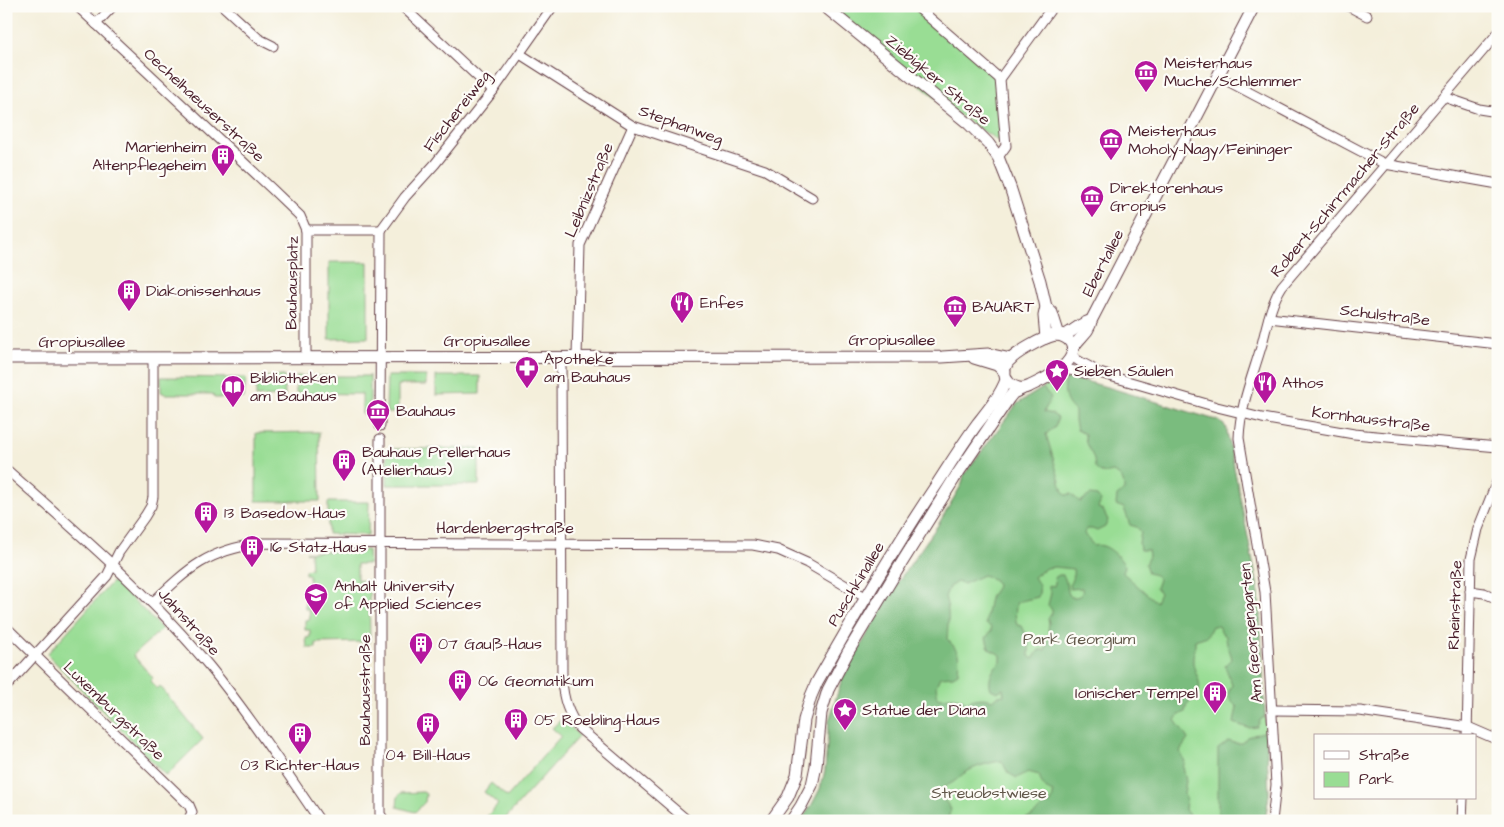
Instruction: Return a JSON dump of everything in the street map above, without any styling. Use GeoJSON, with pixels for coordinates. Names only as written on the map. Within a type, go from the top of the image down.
{"type":"FeatureCollection","features":[{"type":"Feature","properties":{"kind":"main road","name":"Ziebigker Straße"},"geometry":{"type":"LineString","coordinates":[[824,6],[969,124],[988,143],[998,157],[1027,240],[1046,307],[1044,316],[1046,338]]}},
{"type":"Feature","properties":{"kind":"main road","name":"Ebertallee"},"geometry":{"type":"LineString","coordinates":[[1073,352],[1075,343],[1090,326],[1254,6]]}},
{"type":"Feature","properties":{"kind":"main road","name":"Ziebigker Straße"},"geometry":{"type":"LineString","coordinates":[[1046,307],[1052,313],[1061,336]]}},
{"type":"Feature","properties":{"kind":"main road","name":"Ebertallee"},"geometry":{"type":"LineString","coordinates":[[1061,336],[1087,321],[1091,321]]}},
{"type":"Feature","properties":{"kind":"main road"},"geometry":{"type":"LineString","coordinates":[[1055,335],[1061,336],[1069,340],[1073,352],[1068,363],[1032,385],[1022,389],[1012,386],[1006,376],[1007,365],[1011,359],[1046,338],[1055,335]]}},
{"type":"Feature","properties":{"kind":"main road","name":"Gropiusallee"},"geometry":{"type":"LineString","coordinates":[[6,358],[967,356],[988,354],[1011,359]]}},
{"type":"Feature","properties":{"kind":"main road","name":"Gropiusallee"},"geometry":{"type":"LineString","coordinates":[[967,356],[997,365],[1006,376]]}},
{"type":"Feature","properties":{"kind":"main road","name":"Puschkinallee"},"geometry":{"type":"LineString","coordinates":[[771,821],[788,797],[797,775],[804,720],[811,696],[865,597],[937,484],[1001,392],[1006,376]]}},
{"type":"Feature","properties":{"kind":"main road","name":"Puschkinallee"},"geometry":{"type":"LineString","coordinates":[[791,821],[812,785],[823,702],[833,680],[878,602],[954,479],[1009,398],[1013,393],[1022,389]]}},
{"type":"Feature","properties":{"kind":"street","name":"Oechelhaeuserstraße"},"geometry":{"type":"LineString","coordinates":[[77,6],[300,216],[306,230]]}},
{"type":"Feature","properties":{"kind":"street"},"geometry":{"type":"LineString","coordinates":[[96,24],[113,6]]}},
{"type":"Feature","properties":{"kind":"street"},"geometry":{"type":"LineString","coordinates":[[223,6],[259,39],[273,46]]}},
{"type":"Feature","properties":{"kind":"street"},"geometry":{"type":"LineString","coordinates":[[402,6],[493,91]]}},
{"type":"Feature","properties":{"kind":"street","name":"Fischereiweg"},"geometry":{"type":"LineString","coordinates":[[381,230],[405,197],[493,91],[553,6]]}},
{"type":"Feature","properties":{"kind":"street"},"geometry":{"type":"LineString","coordinates":[[916,6],[1000,79]]}},
{"type":"Feature","properties":{"kind":"street"},"geometry":{"type":"LineString","coordinates":[[998,157],[1006,146],[1000,79],[1052,6]]}},
{"type":"Feature","properties":{"kind":"street"},"geometry":{"type":"LineString","coordinates":[[1348,6],[1367,16]]}},
{"type":"Feature","properties":{"kind":"street","name":"Robert-Schirrmacher-Straße"},"geometry":{"type":"LineString","coordinates":[[1242,414],[1274,301],[1282,286],[1498,33]]}},
{"type":"Feature","properties":{"kind":"street","name":"Stephanweg"},"geometry":{"type":"LineString","coordinates":[[520,54],[633,126],[765,170],[812,198]]}},
{"type":"Feature","properties":{"kind":"street"},"geometry":{"type":"LineString","coordinates":[[1218,76],[1385,164],[1498,184]]}},
{"type":"Feature","properties":{"kind":"street"},"geometry":{"type":"LineString","coordinates":[[1444,97],[1479,109],[1498,112]]}},
{"type":"Feature","properties":{"kind":"street","name":"Leibnizstraße"},"geometry":{"type":"LineString","coordinates":[[577,357],[580,245],[633,126]]}},
{"type":"Feature","properties":{"kind":"street","name":"Bauhausplatz"},"geometry":{"type":"LineString","coordinates":[[306,358],[306,230],[381,230]]}},
{"type":"Feature","properties":{"kind":"street"},"geometry":{"type":"LineString","coordinates":[[380,426],[381,230]]}},
{"type":"Feature","properties":{"kind":"street","name":"Schulstraße"},"geometry":{"type":"LineString","coordinates":[[1269,318],[1498,344]]}},
{"type":"Feature","properties":{"kind":"street"},"geometry":{"type":"LineString","coordinates":[[1073,352],[1076,360],[1092,367],[1096,372]]}},
{"type":"Feature","properties":{"kind":"street"},"geometry":{"type":"LineString","coordinates":[[561,357],[562,690],[568,713],[579,728],[688,821]]}},
{"type":"Feature","properties":{"kind":"street"},"geometry":{"type":"LineString","coordinates":[[6,687],[101,582],[151,506],[153,497],[153,358]]}},
{"type":"Feature","properties":{"kind":"street"},"geometry":{"type":"LineString","coordinates":[[1062,368],[1088,374],[1096,372],[1242,414]]}},
{"type":"Feature","properties":{"kind":"street","name":"Kornhausstraße"},"geometry":{"type":"LineString","coordinates":[[1242,414],[1354,434],[1498,447]]}},
{"type":"Feature","properties":{"kind":"street","name":"Am Georgengarten"},"geometry":{"type":"LineString","coordinates":[[1242,414],[1239,438],[1265,592],[1276,785],[1272,821]]}},
{"type":"Feature","properties":{"kind":"street","name":"Bauhausstraße"},"geometry":{"type":"LineString","coordinates":[[380,439],[380,814],[383,820]]}},
{"type":"Feature","properties":{"kind":"street","name":"Jahnstraße"},"geometry":{"type":"LineString","coordinates":[[6,469],[152,603],[209,666],[240,706],[320,821]]}},
{"type":"Feature","properties":{"kind":"street","name":"Rheinstraße"},"geometry":{"type":"LineString","coordinates":[[1468,732],[1472,549],[1498,479]]}},
{"type":"Feature","properties":{"kind":"street","name":"Hardenbergstraße"},"geometry":{"type":"LineString","coordinates":[[152,603],[181,575],[195,565],[224,551],[260,542],[753,545],[778,550],[807,563],[865,597]]}},
{"type":"Feature","properties":{"kind":"street"},"geometry":{"type":"LineString","coordinates":[[1470,591],[1484,593],[1498,599]]}},
{"type":"Feature","properties":{"kind":"street","name":"Luxemburgstraße"},"geometry":{"type":"LineString","coordinates":[[6,627],[189,805],[192,812],[189,820]]}},
{"type":"Feature","properties":{"kind":"street"},"geometry":{"type":"LineString","coordinates":[[1273,710],[1360,711],[1468,732]]}},
{"type":"Feature","properties":{"kind":"street"},"geometry":{"type":"LineString","coordinates":[[1476,734],[1498,740]]}},
{"type":"Feature","properties":{"kind":"street"},"geometry":{"type":"LineString","coordinates":[[1462,821],[1463,800]]}},
{"type":"Feature","properties":{"kind":"green space"},"geometry":{"type":"Polygon","coordinates":[[[824,6],[916,6],[1000,79],[1006,146],[944,105],[824,6]]]}},
{"type":"Feature","properties":{"kind":"green space"},"geometry":{"type":"Polygon","coordinates":[[[329,262],[368,262],[368,338],[329,339],[329,262]]]}},
{"type":"Feature","properties":{"kind":"green space"},"geometry":{"type":"Polygon","coordinates":[[[284,376],[285,396],[256,397],[256,377],[284,376]]]}},
{"type":"Feature","properties":{"kind":"green space"},"geometry":{"type":"Polygon","coordinates":[[[296,376],[370,376],[370,414],[362,414],[362,394],[296,393],[296,376]]]}},
{"type":"Feature","properties":{"kind":"green space"},"geometry":{"type":"Polygon","coordinates":[[[387,376],[426,376],[426,385],[398,385],[398,413],[386,413],[387,376]]]}},
{"type":"Feature","properties":{"kind":"green space"},"geometry":{"type":"Polygon","coordinates":[[[436,376],[480,376],[480,394],[436,395],[436,376]]]}},
{"type":"Feature","properties":{"kind":"green space"},"geometry":{"type":"Polygon","coordinates":[[[161,377],[246,378],[244,398],[214,398],[213,394],[165,394],[161,392],[161,377]]]}},
{"type":"Feature","properties":{"kind":"green space","name":"Park Georgium"},"geometry":{"type":"Polygon","coordinates":[[[1066,379],[1077,379],[1219,421],[1226,427],[1259,593],[1265,717],[1261,719],[1257,727],[1248,728],[1234,723],[1237,707],[1231,701],[1228,694],[1232,685],[1225,666],[1232,659],[1226,636],[1218,626],[1212,626],[1207,636],[1195,640],[1193,663],[1200,686],[1198,694],[1194,695],[1193,700],[1187,704],[1185,712],[1175,720],[1188,739],[1180,751],[1185,762],[1183,767],[1186,781],[1184,794],[1186,801],[1185,810],[1189,815],[1188,821],[1022,821],[1051,803],[1053,792],[1043,786],[1039,775],[1028,772],[1017,778],[1008,773],[1002,761],[972,769],[946,785],[942,797],[951,809],[948,818],[951,821],[800,821],[810,808],[820,789],[825,771],[829,721],[842,679],[895,586],[938,525],[962,484],[964,475],[1017,404],[1043,388],[1051,397],[1044,412],[1058,418],[1055,427],[1046,434],[1063,492],[1066,495],[1071,494],[1080,502],[1090,495],[1097,496],[1101,501],[1098,508],[1103,510],[1108,520],[1105,527],[1097,531],[1086,529],[1084,534],[1094,546],[1103,546],[1116,554],[1125,566],[1123,573],[1156,602],[1160,593],[1156,588],[1159,579],[1155,575],[1148,573],[1145,564],[1149,556],[1148,550],[1140,550],[1141,532],[1137,527],[1130,525],[1124,508],[1116,505],[1117,496],[1124,490],[1123,481],[1119,475],[1113,472],[1102,473],[1096,469],[1085,434],[1077,430],[1075,411],[1065,396],[1066,379]],[[1046,568],[1034,577],[1039,586],[1038,597],[1017,602],[1016,604],[1017,625],[1022,626],[1026,634],[1029,642],[1029,656],[1033,659],[1039,650],[1045,650],[1051,634],[1048,631],[1048,619],[1052,613],[1048,605],[1051,593],[1049,585],[1054,586],[1054,578],[1063,575],[1071,597],[1076,597],[1082,592],[1082,588],[1070,589],[1069,585],[1073,577],[1073,569],[1046,568]],[[983,575],[964,584],[957,582],[949,587],[945,597],[948,612],[947,639],[955,648],[959,662],[958,673],[953,676],[940,677],[936,686],[938,698],[956,697],[966,702],[979,698],[993,700],[998,696],[1004,695],[1003,689],[997,692],[991,689],[990,685],[992,674],[1001,661],[1001,655],[989,649],[986,638],[991,631],[991,627],[986,624],[989,605],[991,596],[997,586],[995,580],[983,575]]]}},
{"type":"Feature","properties":{"kind":"green space","name":"Park Georgium"},"geometry":{"type":"Polygon","coordinates":[[[1077,379],[1114,389],[1219,421],[1226,427],[1259,593],[1269,794],[1265,821],[800,821],[810,808],[820,789],[825,771],[829,721],[842,679],[895,586],[938,525],[962,484],[964,475],[1017,404],[1055,380],[1077,379]]]}},
{"type":"Feature","properties":{"kind":"green space"},"geometry":{"type":"Polygon","coordinates":[[[319,432],[320,501],[256,501],[256,433],[319,432]]]}},
{"type":"Feature","properties":{"kind":"green space"},"geometry":{"type":"Polygon","coordinates":[[[479,448],[479,485],[387,485],[387,449],[479,448]]]}},
{"type":"Feature","properties":{"kind":"green space"},"geometry":{"type":"Polygon","coordinates":[[[328,502],[369,502],[368,535],[328,534],[328,502]]]}},
{"type":"Feature","properties":{"kind":"green space"},"geometry":{"type":"Polygon","coordinates":[[[368,550],[369,564],[357,564],[357,580],[369,581],[370,642],[316,643],[316,648],[307,648],[306,638],[310,637],[310,630],[305,630],[305,620],[310,619],[309,609],[305,609],[305,602],[310,601],[310,588],[306,588],[306,583],[309,583],[309,574],[305,574],[305,570],[311,569],[310,552],[306,552],[368,550]]]}},
{"type":"Feature","properties":{"kind":"green space"},"geometry":{"type":"Polygon","coordinates":[[[112,582],[118,584],[162,629],[133,655],[153,678],[150,681],[157,689],[160,686],[203,739],[166,776],[47,654],[112,582]]]}},
{"type":"Feature","properties":{"kind":"green space"},"geometry":{"type":"Polygon","coordinates":[[[563,718],[579,736],[503,821],[483,821],[498,804],[484,792],[491,783],[507,797],[561,736],[552,728],[563,718]]]}},
{"type":"Feature","properties":{"kind":"green space"},"geometry":{"type":"Polygon","coordinates":[[[1266,731],[1269,794],[1265,821],[1218,821],[1218,749],[1229,741],[1242,743],[1247,737],[1266,731]]]}},
{"type":"Feature","properties":{"kind":"green space"},"geometry":{"type":"Polygon","coordinates":[[[423,792],[426,794],[425,802],[415,812],[397,807],[398,796],[401,793],[423,792]]]}},
{"type":"Feature","properties":{"kind":"place","name":"Meisterhaus Muche/Schlemmer"},"geometry":{"type":"Point","coordinates":[1146,93]}},
{"type":"Feature","properties":{"kind":"place","name":"Meisterhaus Moholy-Nagy/Feininger"},"geometry":{"type":"Point","coordinates":[1111,161]}},
{"type":"Feature","properties":{"kind":"place","name":"Marienheim Altenpflegeheim"},"geometry":{"type":"Point","coordinates":[223,177]}},
{"type":"Feature","properties":{"kind":"place","name":"Direktorenhaus Gropius"},"geometry":{"type":"Point","coordinates":[1092,218]}},
{"type":"Feature","properties":{"kind":"place","name":"Diakonissenhaus"},"geometry":{"type":"Point","coordinates":[129,312]}},
{"type":"Feature","properties":{"kind":"place","name":"Enfes"},"geometry":{"type":"Point","coordinates":[682,324]}},
{"type":"Feature","properties":{"kind":"place","name":"BAUART"},"geometry":{"type":"Point","coordinates":[955,328]}},
{"type":"Feature","properties":{"kind":"place","name":"Apotheke am Bauhaus"},"geometry":{"type":"Point","coordinates":[527,389]}},
{"type":"Feature","properties":{"kind":"place","name":"Sieben Säulen"},"geometry":{"type":"Point","coordinates":[1057,392]}},
{"type":"Feature","properties":{"kind":"place","name":"Athos"},"geometry":{"type":"Point","coordinates":[1265,404]}},
{"type":"Feature","properties":{"kind":"place","name":"Bibliotheken am Bauhaus"},"geometry":{"type":"Point","coordinates":[233,408]}},
{"type":"Feature","properties":{"kind":"place","name":"Bauhaus"},"geometry":{"type":"Point","coordinates":[378,432]}},
{"type":"Feature","properties":{"kind":"place","name":"Bauhaus Prellerhaus (Atelierhaus)"},"geometry":{"type":"Point","coordinates":[344,482]}},
{"type":"Feature","properties":{"kind":"place","name":"13 Basedow-Haus"},"geometry":{"type":"Point","coordinates":[206,534]}},
{"type":"Feature","properties":{"kind":"place","name":"16 Statz-Haus"},"geometry":{"type":"Point","coordinates":[252,568]}},
{"type":"Feature","properties":{"kind":"place","name":"Anhalt University of Applied Sciences"},"geometry":{"type":"Point","coordinates":[316,616]}},
{"type":"Feature","properties":{"kind":"place","name":"07 Gauß-Haus"},"geometry":{"type":"Point","coordinates":[421,665]}},
{"type":"Feature","properties":{"kind":"place","name":"06 Geomatikum"},"geometry":{"type":"Point","coordinates":[460,702]}},
{"type":"Feature","properties":{"kind":"place","name":"Ionischer Tempel"},"geometry":{"type":"Point","coordinates":[1215,714]}},
{"type":"Feature","properties":{"kind":"place","name":"Statue der Diana"},"geometry":{"type":"Point","coordinates":[845,731]}},
{"type":"Feature","properties":{"kind":"place","name":"05 Roebling-Haus"},"geometry":{"type":"Point","coordinates":[516,741]}},
{"type":"Feature","properties":{"kind":"place","name":"04 Bill-Haus"},"geometry":{"type":"Point","coordinates":[428,745]}},
{"type":"Feature","properties":{"kind":"place","name":"03 Richter-Haus"},"geometry":{"type":"Point","coordinates":[300,755]}},
{"type":"Feature","properties":{"kind":"park label","name":"Streuobstwiese"},"geometry":{"type":"Point","coordinates":[989,793]}}]}
